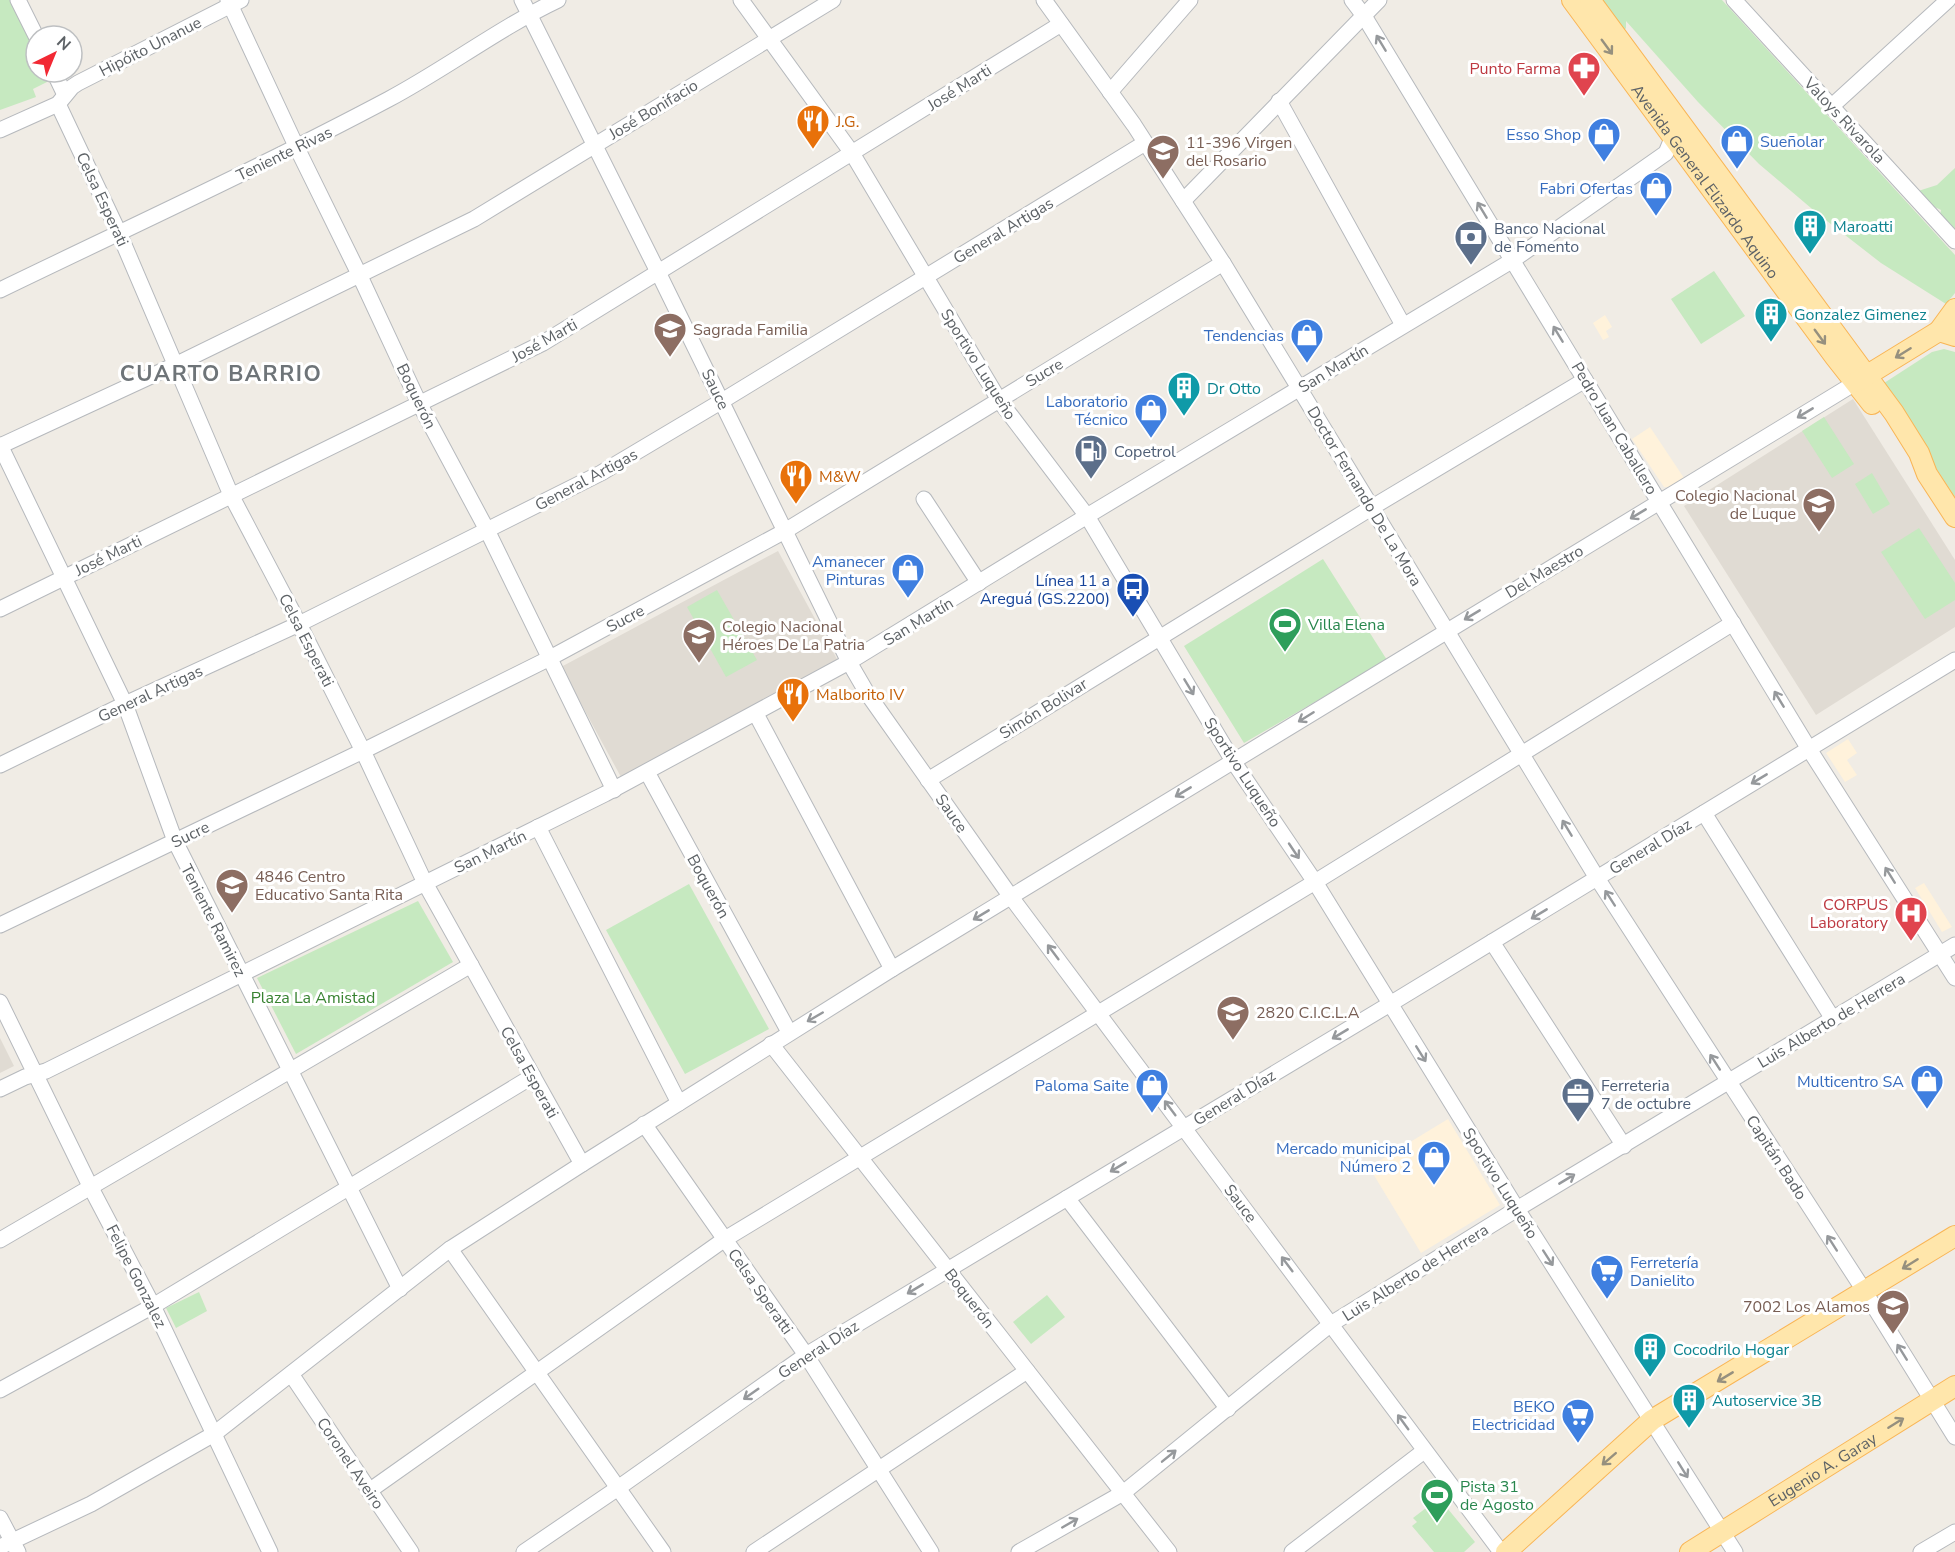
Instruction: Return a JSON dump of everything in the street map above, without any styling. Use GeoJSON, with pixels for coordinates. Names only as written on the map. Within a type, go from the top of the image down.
{"type":"FeatureCollection","features":[{"type":"Feature","properties":{"kind":"main road","name":"Avenida General Elizardo Aquino"},"geometry":{"type":"LineString","coordinates":[[1572,0],[1676,128]]}},
{"type":"Feature","properties":{"kind":"main road","name":"Avenida General Elizardo Aquino"},"geometry":{"type":"LineString","coordinates":[[1590,0],[1676,128],[1861,379],[1910,457],[1927,474],[1955,517]]}},
{"type":"Feature","properties":{"kind":"main road"},"geometry":{"type":"LineString","coordinates":[[1861,379],[1947,334],[1955,309]]}},
{"type":"Feature","properties":{"kind":"main road"},"geometry":{"type":"LineString","coordinates":[[1506,1552],[1653,1420],[1955,1236]]}},
{"type":"Feature","properties":{"kind":"main road","name":"Eugenio A. Garay"},"geometry":{"type":"LineString","coordinates":[[1690,1552],[1955,1386]]}},
{"type":"Feature","properties":{"kind":"street"},"geometry":{"type":"LineString","coordinates":[[18,0],[30,24]]}},
{"type":"Feature","properties":{"kind":"street","name":"Teniente Rivas"},"geometry":{"type":"LineString","coordinates":[[0,290],[297,148],[420,82],[526,7],[558,0]]}},
{"type":"Feature","properties":{"kind":"street","name":"Sportivo Luqueño"},"geometry":{"type":"LineString","coordinates":[[741,0],[852,153],[999,400],[1087,516],[1233,761],[1315,882],[1517,1209],[1735,1552]]}},
{"type":"Feature","properties":{"kind":"street","name":"José Bonifacio"},"geometry":{"type":"LineString","coordinates":[[0,446],[175,365],[474,219],[833,0]]}},
{"type":"Feature","properties":{"kind":"street","name":"Doctor Fernando De La Mora"},"geometry":{"type":"LineString","coordinates":[[1044,0],[1145,143],[1223,263],[1597,878]]}},
{"type":"Feature","properties":{"kind":"street"},"geometry":{"type":"LineString","coordinates":[[1110,92],[1190,0]]}},
{"type":"Feature","properties":{"kind":"street","name":"Pedro Juan Caballero"},"geometry":{"type":"LineString","coordinates":[[1352,0],[1513,260],[1809,749],[1955,978]]}},
{"type":"Feature","properties":{"kind":"street"},"geometry":{"type":"LineString","coordinates":[[1183,201],[1380,0]]}},
{"type":"Feature","properties":{"kind":"street","name":"Valoys Rivarola"},"geometry":{"type":"LineString","coordinates":[[1734,0],[1955,241]]}},
{"type":"Feature","properties":{"kind":"street"},"geometry":{"type":"LineString","coordinates":[[1832,106],[1948,0]]}},
{"type":"Feature","properties":{"kind":"street","name":"Hipóito Unanue"},"geometry":{"type":"LineString","coordinates":[[0,130],[62,99],[78,83],[233,2]]}},
{"type":"Feature","properties":{"kind":"street","name":"Boquerón"},"geometry":{"type":"LineString","coordinates":[[233,2],[297,148],[419,403],[487,530],[614,790]]}},
{"type":"Feature","properties":{"kind":"street","name":"Sauce"},"geometry":{"type":"LineString","coordinates":[[526,7],[849,662],[867,693],[1011,897],[1501,1552]]}},
{"type":"Feature","properties":{"kind":"street","name":"José Marti"},"geometry":{"type":"LineString","coordinates":[[0,609],[543,343],[1061,24]]}},
{"type":"Feature","properties":{"kind":"street","name":"Celsa Esperati"},"geometry":{"type":"LineString","coordinates":[[58,84],[231,495],[299,624],[425,883],[582,1164]]}},
{"type":"Feature","properties":{"kind":"street"},"geometry":{"type":"LineString","coordinates":[[1279,101],[1403,326]]}},
{"type":"Feature","properties":{"kind":"street","name":"San Martín"},"geometry":{"type":"LineString","coordinates":[[0,1089],[46,1071],[614,790],[849,662],[1513,260],[1666,153],[1676,128]]}},
{"type":"Feature","properties":{"kind":"street","name":"General Artigas"},"geometry":{"type":"LineString","coordinates":[[0,765],[125,704],[299,624],[601,473],[1145,143]]}},
{"type":"Feature","properties":{"kind":"street","name":"Sucre"},"geometry":{"type":"LineString","coordinates":[[0,925],[363,752],[550,658],[786,531],[1223,263]]}},
{"type":"Feature","properties":{"kind":"street","name":"Del Maestro"},"geometry":{"type":"LineString","coordinates":[[10,1547],[214,1434],[450,1248],[792,1030],[1861,379]]}},
{"type":"Feature","properties":{"kind":"street","name":"Simón Bolivar"},"geometry":{"type":"LineString","coordinates":[[928,780],[1159,637],[1585,380]]}},
{"type":"Feature","properties":{"kind":"street","name":"Teniente Ramirez"},"geometry":{"type":"LineString","coordinates":[[0,446],[125,704],[175,841],[400,1289]]}},
{"type":"Feature","properties":{"kind":"street"},"geometry":{"type":"LineString","coordinates":[[924,499],[979,583]]}},
{"type":"Feature","properties":{"kind":"street"},"geometry":{"type":"LineString","coordinates":[[369,1491],[725,1239],[1315,882],[1733,623]]}},
{"type":"Feature","properties":{"kind":"street","name":"General Díaz"},"geometry":{"type":"LineString","coordinates":[[524,1552],[806,1355],[1390,1005],[1955,660]]}},
{"type":"Feature","properties":{"kind":"street"},"geometry":{"type":"LineString","coordinates":[[756,714],[892,969]]}},
{"type":"Feature","properties":{"kind":"street","name":"Boquerón"},"geometry":{"type":"LineString","coordinates":[[647,772],[792,1030]]}},
{"type":"Feature","properties":{"kind":"street"},"geometry":{"type":"LineString","coordinates":[[1704,813],[1833,1019]]}},
{"type":"Feature","properties":{"kind":"street"},"geometry":{"type":"LineString","coordinates":[[538,827],[679,1102]]}},
{"type":"Feature","properties":{"kind":"street","name":"Capitán Bado"},"geometry":{"type":"LineString","coordinates":[[1597,878],[1865,1292],[1955,1437]]}},
{"type":"Feature","properties":{"kind":"street"},"geometry":{"type":"LineString","coordinates":[[1492,942],[1624,1146]]}},
{"type":"Feature","properties":{"kind":"street","name":"Luis Alberto de Herrera"},"geometry":{"type":"LineString","coordinates":[[1019,1552],[1123,1493],[1331,1324],[1955,945]]}},
{"type":"Feature","properties":{"kind":"street"},"geometry":{"type":"LineString","coordinates":[[0,1240],[471,965]]}},
{"type":"Feature","properties":{"kind":"street","name":"Felipe Gonzalez"},"geometry":{"type":"LineString","coordinates":[[0,1002],[91,1188],[153,1306],[270,1552]]}},
{"type":"Feature","properties":{"kind":"street","name":"Boquerón"},"geometry":{"type":"LineString","coordinates":[[771,1044],[1169,1552]]}},
{"type":"Feature","properties":{"kind":"street"},"geometry":{"type":"LineString","coordinates":[[0,1390],[153,1306],[533,1076]]}},
{"type":"Feature","properties":{"kind":"street","name":"Celsa Speratti"},"geometry":{"type":"LineString","coordinates":[[644,1124],[806,1355],[931,1552]]}},
{"type":"Feature","properties":{"kind":"street"},"geometry":{"type":"LineString","coordinates":[[1067,1198],[1228,1409]]}},
{"type":"Feature","properties":{"kind":"street"},"geometry":{"type":"LineString","coordinates":[[450,1248],[663,1552]]}},
{"type":"Feature","properties":{"kind":"street"},"geometry":{"type":"LineString","coordinates":[[754,1552],[1027,1371]]}},
{"type":"Feature","properties":{"kind":"street","name":"Coronel Aveiro"},"geometry":{"type":"LineString","coordinates":[[291,1374],[411,1552]]}},
{"type":"Feature","properties":{"kind":"street"},"geometry":{"type":"LineString","coordinates":[[1292,1552],[1424,1451]]}},
{"type":"Feature","properties":{"kind":"street"},"geometry":{"type":"LineString","coordinates":[[0,1518],[10,1547]]}},
{"type":"Feature","properties":{"kind":"street"},"geometry":{"type":"LineString","coordinates":[[1921,1552],[1955,1532]]}},
{"type":"Feature","properties":{"kind":"shaded area"},"geometry":{"type":"Polygon","coordinates":[[[1605,315],[1612,327],[1606,331],[1609,337],[1603,340],[1593,323],[1605,315]]]}},
{"type":"Feature","properties":{"kind":"shaded area","name":"Colegio Nacional de Luque"},"geometry":{"type":"Polygon","coordinates":[[[1853,399],[1955,560],[1955,627],[1816,715],[1684,506],[1853,399]]]}},
{"type":"Feature","properties":{"kind":"shaded area"},"geometry":{"type":"Polygon","coordinates":[[[1650,427],[1684,478],[1670,487],[1664,487],[1632,439],[1650,427]]]}},
{"type":"Feature","properties":{"kind":"shaded area","name":"Colegio Nacional Héroes De La Patria"},"geometry":{"type":"Polygon","coordinates":[[[778,551],[838,661],[621,777],[561,667],[778,551]]]}},
{"type":"Feature","properties":{"kind":"shaded area"},"geometry":{"type":"Polygon","coordinates":[[[1848,739],[1857,753],[1847,760],[1857,775],[1845,782],[1826,753],[1848,739]]]}},
{"type":"Feature","properties":{"kind":"shaded area"},"geometry":{"type":"Polygon","coordinates":[[[1924,883],[1952,927],[1942,932],[1915,888],[1924,883]]]}},
{"type":"Feature","properties":{"kind":"shaded area"},"geometry":{"type":"Polygon","coordinates":[[[0,1038],[14,1066],[0,1073],[0,1038]]]}},
{"type":"Feature","properties":{"kind":"shaded area","name":"Mercado municipal Número 2"},"geometry":{"type":"Polygon","coordinates":[[[1448,1119],[1500,1205],[1421,1253],[1369,1167],[1448,1119]]]}},
{"type":"Feature","properties":{"kind":"green space"},"geometry":{"type":"Polygon","coordinates":[[[0,0],[15,0],[27,24],[24,24],[24,84],[43,84],[33,89],[36,97],[0,110],[0,0]]]}},
{"type":"Feature","properties":{"kind":"green space"},"geometry":{"type":"Polygon","coordinates":[[[1598,0],[1722,0],[1955,255],[1955,293],[1946,304],[1881,263],[1759,164],[1698,102],[1626,21],[1624,31],[1598,0]]]}},
{"type":"Feature","properties":{"kind":"green space"},"geometry":{"type":"Polygon","coordinates":[[[1955,168],[1955,238],[1940,215],[1941,210],[1924,202],[1915,192],[1937,185],[1955,168]]]}},
{"type":"Feature","properties":{"kind":"green space"},"geometry":{"type":"Polygon","coordinates":[[[1714,271],[1745,316],[1701,344],[1671,299],[1714,271]]]}},
{"type":"Feature","properties":{"kind":"green space"},"geometry":{"type":"Polygon","coordinates":[[[1944,349],[1955,352],[1955,497],[1881,385],[1932,352],[1944,349]]]}},
{"type":"Feature","properties":{"kind":"green space"},"geometry":{"type":"Polygon","coordinates":[[[1824,417],[1854,464],[1832,478],[1802,431],[1824,417]]]}},
{"type":"Feature","properties":{"kind":"green space"},"geometry":{"type":"Polygon","coordinates":[[[1872,473],[1890,504],[1873,514],[1855,484],[1872,473]]]}},
{"type":"Feature","properties":{"kind":"green space"},"geometry":{"type":"Polygon","coordinates":[[[1919,528],[1955,583],[1955,600],[1925,619],[1881,552],[1919,528]]]}},
{"type":"Feature","properties":{"kind":"green space","name":"Villa Elena"},"geometry":{"type":"Polygon","coordinates":[[[1323,559],[1387,660],[1244,743],[1184,646],[1323,559]]]}},
{"type":"Feature","properties":{"kind":"green space"},"geometry":{"type":"Polygon","coordinates":[[[717,590],[757,660],[726,677],[687,607],[717,590]]]}},
{"type":"Feature","properties":{"kind":"green space"},"geometry":{"type":"Polygon","coordinates":[[[689,884],[769,1029],[685,1074],[606,930],[689,884]]]}},
{"type":"Feature","properties":{"kind":"green space","name":"Plaza La Amistad"},"geometry":{"type":"Polygon","coordinates":[[[418,901],[453,962],[296,1054],[257,978],[418,901]]]}},
{"type":"Feature","properties":{"kind":"green space"},"geometry":{"type":"Polygon","coordinates":[[[199,1292],[207,1311],[176,1328],[166,1308],[199,1292]]]}},
{"type":"Feature","properties":{"kind":"green space"},"geometry":{"type":"Polygon","coordinates":[[[1047,1295],[1065,1317],[1031,1344],[1013,1322],[1047,1295]]]}},
{"type":"Feature","properties":{"kind":"green space","name":"Pista 31 de Agosto"},"geometry":{"type":"Polygon","coordinates":[[[1439,1498],[1475,1542],[1464,1552],[1434,1552],[1412,1526],[1417,1522],[1413,1518],[1439,1498]]]}},
{"type":"Feature","properties":{"kind":"place","name":"Punto Farma"},"geometry":{"type":"Point","coordinates":[1584,97]}},
{"type":"Feature","properties":{"kind":"place","name":"J.G."},"geometry":{"type":"Point","coordinates":[813,150]}},
{"type":"Feature","properties":{"kind":"place","name":"Esso Shop"},"geometry":{"type":"Point","coordinates":[1604,163]}},
{"type":"Feature","properties":{"kind":"place","name":"Sueñolar"},"geometry":{"type":"Point","coordinates":[1737,170]}},
{"type":"Feature","properties":{"kind":"place","name":"11-396 Virgen del Rosario"},"geometry":{"type":"Point","coordinates":[1163,180]}},
{"type":"Feature","properties":{"kind":"place","name":"Fabri Ofertas"},"geometry":{"type":"Point","coordinates":[1656,217]}},
{"type":"Feature","properties":{"kind":"place","name":"Maroatti"},"geometry":{"type":"Point","coordinates":[1810,255]}},
{"type":"Feature","properties":{"kind":"place","name":"Banco Nacional de Fomento"},"geometry":{"type":"Point","coordinates":[1471,266]}},
{"type":"Feature","properties":{"kind":"place","name":"Gonzalez Gimenez"},"geometry":{"type":"Point","coordinates":[1771,343]}},
{"type":"Feature","properties":{"kind":"place","name":"Sagrada Familia"},"geometry":{"type":"Point","coordinates":[670,358]}},
{"type":"Feature","properties":{"kind":"place","name":"Tendencias"},"geometry":{"type":"Point","coordinates":[1307,364]}},
{"type":"Feature","properties":{"kind":"place","name":"Dr Otto"},"geometry":{"type":"Point","coordinates":[1184,417]}},
{"type":"Feature","properties":{"kind":"place","name":"Laboratorio Técnico"},"geometry":{"type":"Point","coordinates":[1151,439]}},
{"type":"Feature","properties":{"kind":"place","name":"Copetrol"},"geometry":{"type":"Point","coordinates":[1091,480]}},
{"type":"Feature","properties":{"kind":"place","name":"M&W"},"geometry":{"type":"Point","coordinates":[796,505]}},
{"type":"Feature","properties":{"kind":"place","name":"Colegio Nacional de Luque"},"geometry":{"type":"Point","coordinates":[1819,533]}},
{"type":"Feature","properties":{"kind":"place","name":"Amanecer Pinturas"},"geometry":{"type":"Point","coordinates":[908,599]}},
{"type":"Feature","properties":{"kind":"place","name":"Línea 11 a Areguá (GS.2200)"},"geometry":{"type":"Point","coordinates":[1133,618]}},
{"type":"Feature","properties":{"kind":"place","name":"Villa Elena"},"geometry":{"type":"Point","coordinates":[1285,653]}},
{"type":"Feature","properties":{"kind":"place","name":"Colegio Nacional Héroes De La Patria"},"geometry":{"type":"Point","coordinates":[699,664]}},
{"type":"Feature","properties":{"kind":"place","name":"Malborito IV"},"geometry":{"type":"Point","coordinates":[793,723]}},
{"type":"Feature","properties":{"kind":"place","name":"4846 Centro Educativo Santa Rita"},"geometry":{"type":"Point","coordinates":[232,914]}},
{"type":"Feature","properties":{"kind":"place","name":"CORPUS Laboratory"},"geometry":{"type":"Point","coordinates":[1911,942]}},
{"type":"Feature","properties":{"kind":"place","name":"2820 C.I.C.L.A"},"geometry":{"type":"Point","coordinates":[1233,1041]}},
{"type":"Feature","properties":{"kind":"place","name":"Multicentro SA"},"geometry":{"type":"Point","coordinates":[1927,1110]}},
{"type":"Feature","properties":{"kind":"place","name":"Paloma Saite"},"geometry":{"type":"Point","coordinates":[1152,1114]}},
{"type":"Feature","properties":{"kind":"place","name":"Ferreteria 7 de octubre"},"geometry":{"type":"Point","coordinates":[1578,1123]}},
{"type":"Feature","properties":{"kind":"place","name":"Mercado municipal Número 2"},"geometry":{"type":"Point","coordinates":[1434,1186]}},
{"type":"Feature","properties":{"kind":"place","name":"Ferretería Danielito"},"geometry":{"type":"Point","coordinates":[1607,1300]}},
{"type":"Feature","properties":{"kind":"place","name":"7002 Los Alamos"},"geometry":{"type":"Point","coordinates":[1893,1335]}},
{"type":"Feature","properties":{"kind":"place","name":"Cocodrilo Hogar"},"geometry":{"type":"Point","coordinates":[1650,1378]}},
{"type":"Feature","properties":{"kind":"place","name":"Autoservice 3B"},"geometry":{"type":"Point","coordinates":[1689,1429]}},
{"type":"Feature","properties":{"kind":"place","name":"BEKO Electricidad"},"geometry":{"type":"Point","coordinates":[1578,1444]}},
{"type":"Feature","properties":{"kind":"place","name":"Pista 31 de Agosto"},"geometry":{"type":"Point","coordinates":[1437,1524]}},
{"type":"Feature","properties":{"kind":"district","name":"CUARTO BARRIO"},"geometry":{"type":"Point","coordinates":[221,373]}}]}
